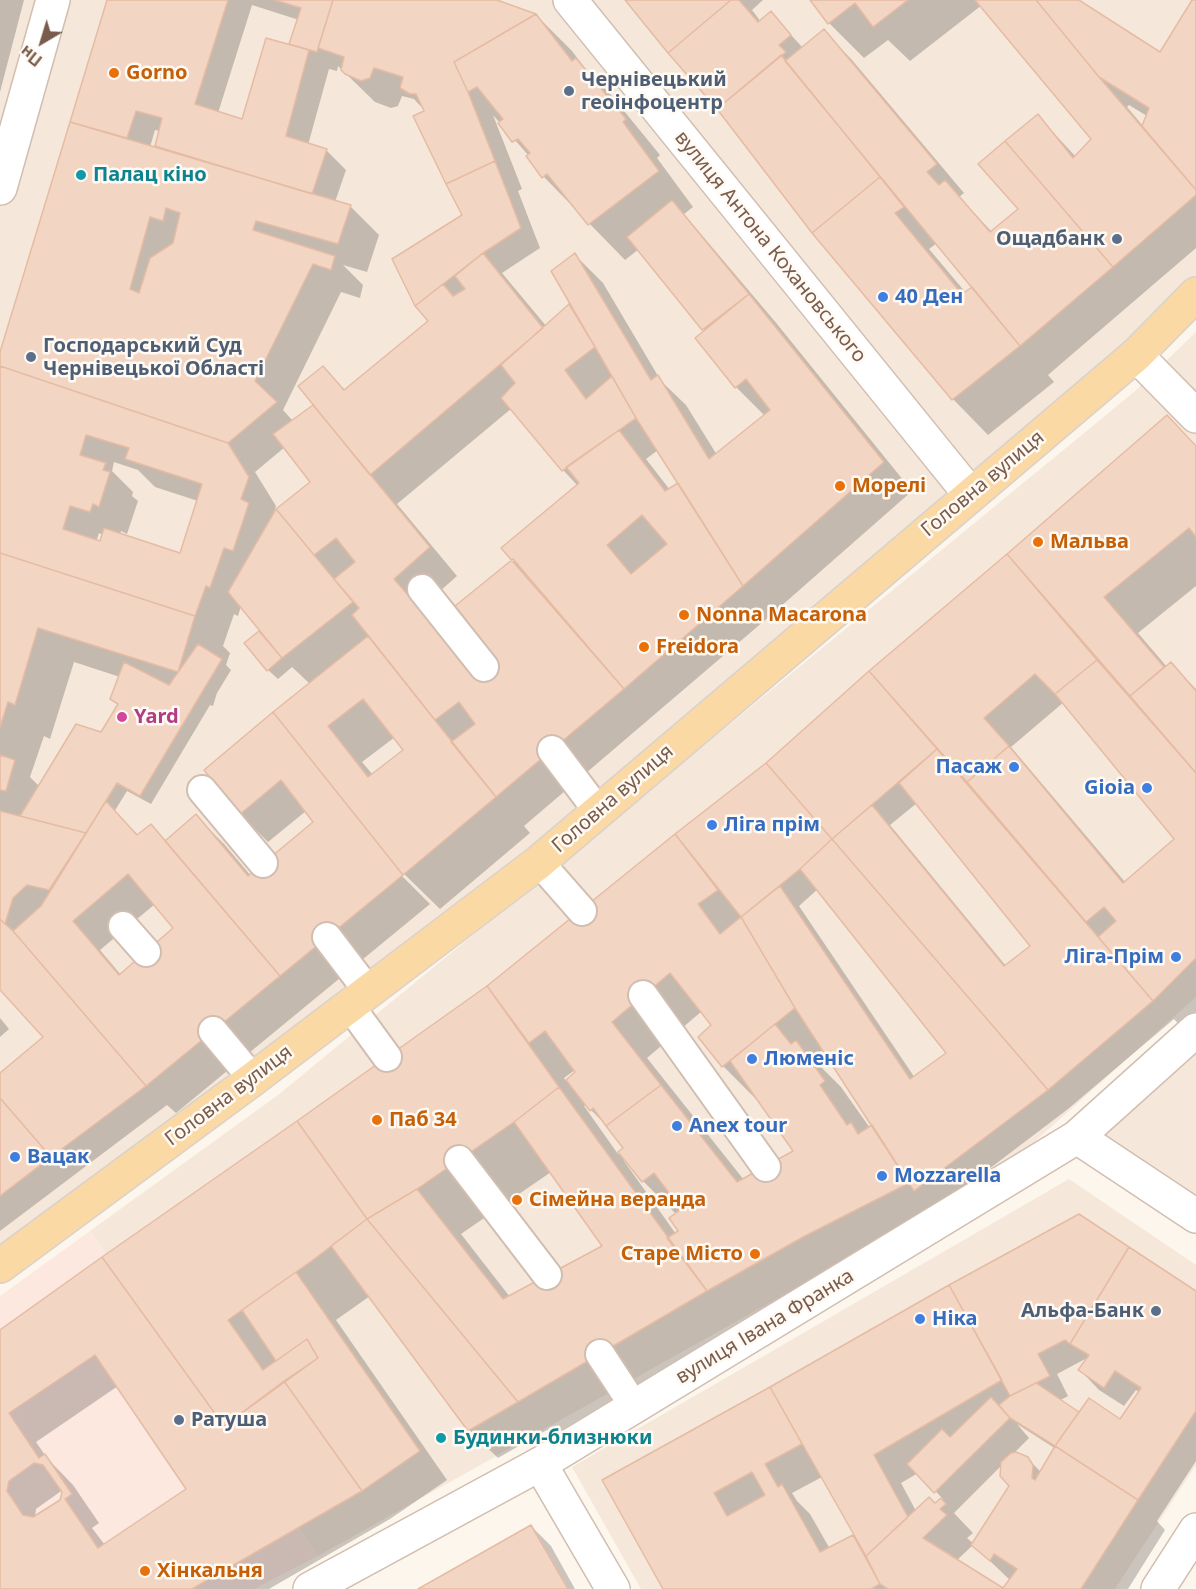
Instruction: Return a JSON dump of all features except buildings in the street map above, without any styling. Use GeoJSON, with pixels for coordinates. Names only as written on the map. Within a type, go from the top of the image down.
{"type":"FeatureCollection","features":[{"type":"Feature","properties":{"kind":"main road","name":"Головна вулиця"},"geometry":{"type":"LineString","coordinates":[[0,1266],[253,1079],[539,862],[1136,355],[1196,294]]}},
{"type":"Feature","properties":{"kind":"street"},"geometry":{"type":"LineString","coordinates":[[0,188],[53,0]]}},
{"type":"Feature","properties":{"kind":"street","name":"вулиця Антона Кохановського"},"geometry":{"type":"LineString","coordinates":[[570,0],[970,494]]}},
{"type":"Feature","properties":{"kind":"street"},"geometry":{"type":"LineString","coordinates":[[1136,355],[1196,416]]}},
{"type":"Feature","properties":{"kind":"street","name":"вулиця Івана Франка"},"geometry":{"type":"LineString","coordinates":[[310,1589],[540,1464],[1077,1137],[1196,1030]]}},
{"type":"Feature","properties":{"kind":"street"},"geometry":{"type":"LineString","coordinates":[[1077,1137],[1196,1216]]}},
{"type":"Feature","properties":{"kind":"street"},"geometry":{"type":"LineString","coordinates":[[540,1464],[613,1589]]}},
{"type":"Feature","properties":{"kind":"street"},"geometry":{"type":"LineString","coordinates":[[1158,1589],[1196,1530]]}},
{"type":"Feature","properties":{"kind":"lane"},"geometry":{"type":"LineString","coordinates":[[422,589],[484,667]]}},
{"type":"Feature","properties":{"kind":"lane"},"geometry":{"type":"LineString","coordinates":[[552,750],[598,811]]}},
{"type":"Feature","properties":{"kind":"lane"},"geometry":{"type":"LineString","coordinates":[[202,790],[264,864]]}},
{"type":"Feature","properties":{"kind":"lane"},"geometry":{"type":"LineString","coordinates":[[539,862],[582,911]]}},
{"type":"Feature","properties":{"kind":"lane"},"geometry":{"type":"LineString","coordinates":[[123,926],[146,952]]}},
{"type":"Feature","properties":{"kind":"lane"},"geometry":{"type":"LineString","coordinates":[[327,937],[387,1058]]}},
{"type":"Feature","properties":{"kind":"lane"},"geometry":{"type":"LineString","coordinates":[[644,995],[766,1167]]}},
{"type":"Feature","properties":{"kind":"lane"},"geometry":{"type":"LineString","coordinates":[[213,1031],[253,1079]]}},
{"type":"Feature","properties":{"kind":"lane"},"geometry":{"type":"LineString","coordinates":[[459,1160],[547,1275]]}},
{"type":"Feature","properties":{"kind":"lane"},"geometry":{"type":"LineString","coordinates":[[600,1354],[634,1406]]}},
{"type":"Feature","properties":{"kind":"shaded area"},"geometry":{"type":"Polygon","coordinates":[[[0,0],[1196,0],[1196,297],[543,862],[0,1270],[0,0]]]}},
{"type":"Feature","properties":{"kind":"shaded area"},"geometry":{"type":"Polygon","coordinates":[[[1196,332],[1196,997],[1031,1145],[789,1292],[318,1556],[90,1231],[278,1095],[1134,392],[1196,332]]]}},
{"type":"Feature","properties":{"kind":"shaded area"},"geometry":{"type":"Polygon","coordinates":[[[1196,1033],[1196,1217],[1080,1137],[1196,1033]]]}},
{"type":"Feature","properties":{"kind":"shaded area"},"geometry":{"type":"Polygon","coordinates":[[[1069,1179],[1196,1265],[1196,1465],[1115,1589],[641,1589],[572,1467],[1069,1179]]]}},
{"type":"Feature","properties":{"kind":"shaded area","name":"Ратуша"},"geometry":{"type":"Polygon","coordinates":[[[90,1231],[318,1556],[254,1589],[0,1589],[0,1296],[90,1231]]]}},
{"type":"Feature","properties":{"kind":"place","name":"Gorno"},"geometry":{"type":"Point","coordinates":[114,73]}},
{"type":"Feature","properties":{"kind":"place","name":"Чернівецький геоінфоцентр"},"geometry":{"type":"Point","coordinates":[569,91]}},
{"type":"Feature","properties":{"kind":"place","name":"Палац кіно"},"geometry":{"type":"Point","coordinates":[81,175]}},
{"type":"Feature","properties":{"kind":"place","name":"Ощадбанк"},"geometry":{"type":"Point","coordinates":[1117,239]}},
{"type":"Feature","properties":{"kind":"place","name":"40 Ден"},"geometry":{"type":"Point","coordinates":[883,297]}},
{"type":"Feature","properties":{"kind":"place","name":"Господарський Суд Чернівецької Області"},"geometry":{"type":"Point","coordinates":[31,357]}},
{"type":"Feature","properties":{"kind":"place","name":"Морелі"},"geometry":{"type":"Point","coordinates":[840,486]}},
{"type":"Feature","properties":{"kind":"place","name":"Мальва"},"geometry":{"type":"Point","coordinates":[1038,542]}},
{"type":"Feature","properties":{"kind":"place","name":"Nonna Macarona"},"geometry":{"type":"Point","coordinates":[684,615]}},
{"type":"Feature","properties":{"kind":"place","name":"Freidora"},"geometry":{"type":"Point","coordinates":[644,647]}},
{"type":"Feature","properties":{"kind":"place","name":"Yard"},"geometry":{"type":"Point","coordinates":[122,717]}},
{"type":"Feature","properties":{"kind":"place","name":"Пасаж"},"geometry":{"type":"Point","coordinates":[1014,767]}},
{"type":"Feature","properties":{"kind":"place","name":"Gioia"},"geometry":{"type":"Point","coordinates":[1147,788]}},
{"type":"Feature","properties":{"kind":"place","name":"Ліга прім"},"geometry":{"type":"Point","coordinates":[712,825]}},
{"type":"Feature","properties":{"kind":"place","name":"Ліга-Прім"},"geometry":{"type":"Point","coordinates":[1176,957]}},
{"type":"Feature","properties":{"kind":"place","name":"Люменіс"},"geometry":{"type":"Point","coordinates":[752,1059]}},
{"type":"Feature","properties":{"kind":"place","name":"Паб 34"},"geometry":{"type":"Point","coordinates":[377,1120]}},
{"type":"Feature","properties":{"kind":"place","name":"Anex tour"},"geometry":{"type":"Point","coordinates":[677,1126]}},
{"type":"Feature","properties":{"kind":"place","name":"Вацак"},"geometry":{"type":"Point","coordinates":[15,1157]}},
{"type":"Feature","properties":{"kind":"place","name":"Mozzarella"},"geometry":{"type":"Point","coordinates":[882,1176]}},
{"type":"Feature","properties":{"kind":"place","name":"Сімейна веранда"},"geometry":{"type":"Point","coordinates":[517,1200]}},
{"type":"Feature","properties":{"kind":"place","name":"Старе Місто"},"geometry":{"type":"Point","coordinates":[755,1254]}},
{"type":"Feature","properties":{"kind":"place","name":"Альфа-Банк"},"geometry":{"type":"Point","coordinates":[1156,1311]}},
{"type":"Feature","properties":{"kind":"place","name":"Ніка"},"geometry":{"type":"Point","coordinates":[920,1319]}},
{"type":"Feature","properties":{"kind":"place","name":"Ратуша"},"geometry":{"type":"Point","coordinates":[179,1420]}},
{"type":"Feature","properties":{"kind":"place","name":"Будинки-близнюки"},"geometry":{"type":"Point","coordinates":[441,1438]}},
{"type":"Feature","properties":{"kind":"place","name":"Хінкальня"},"geometry":{"type":"Point","coordinates":[145,1571]}}]}
